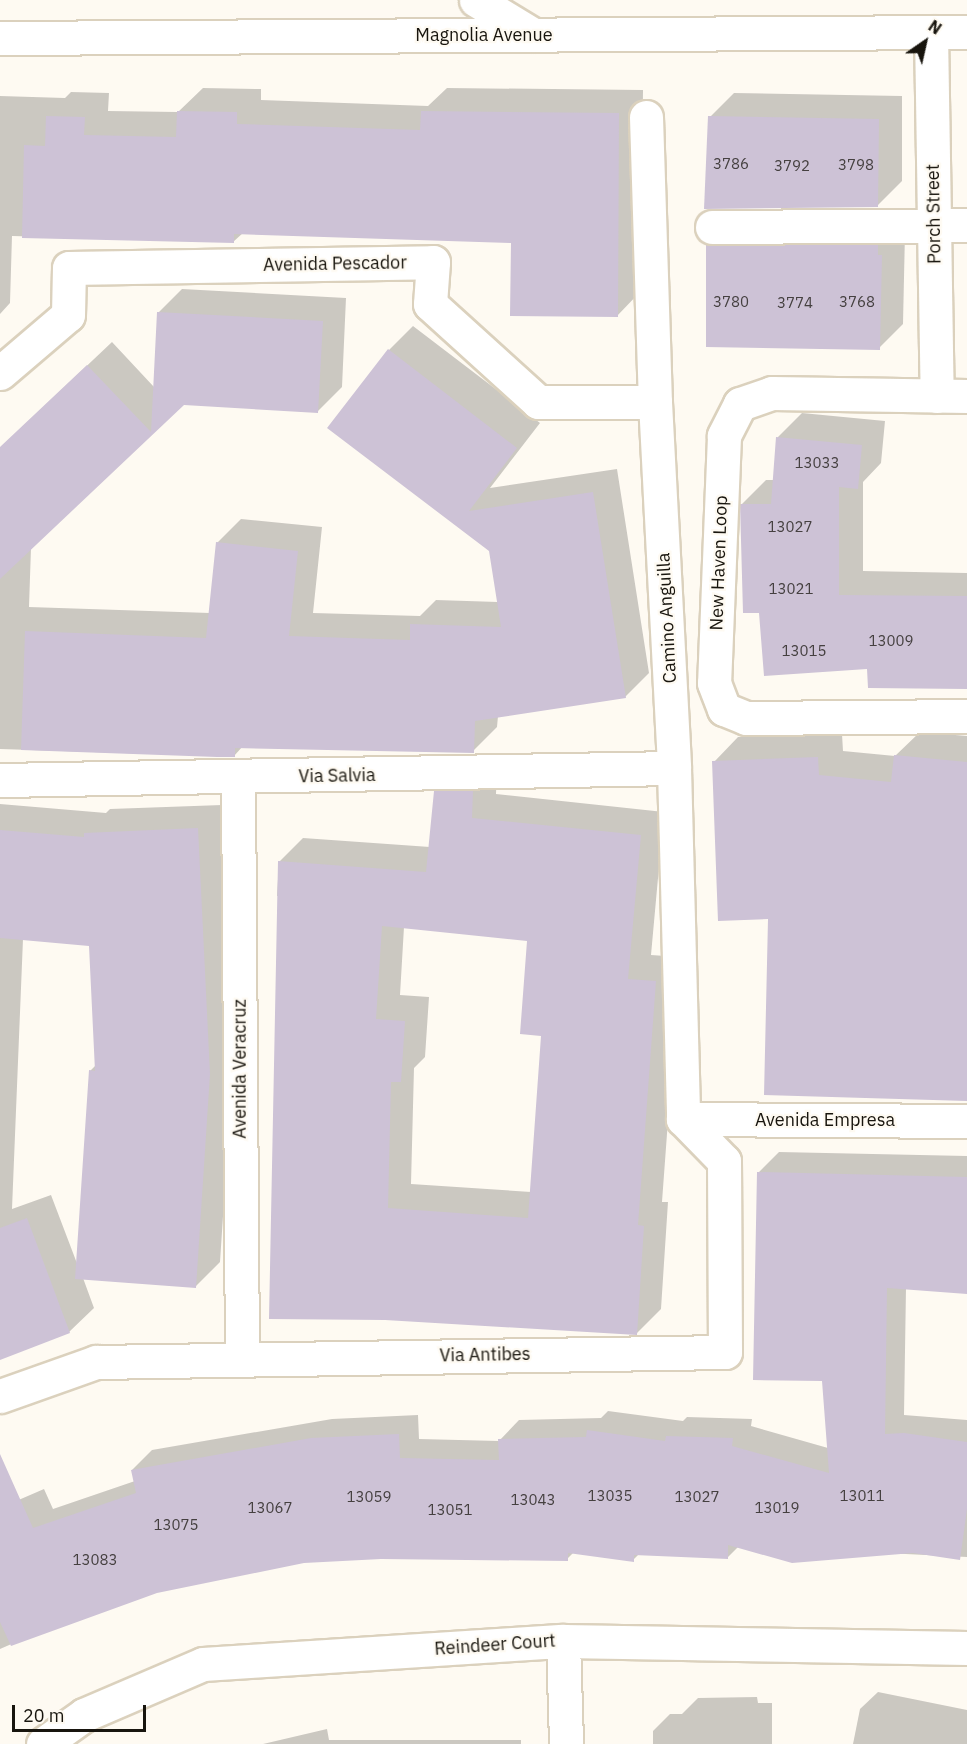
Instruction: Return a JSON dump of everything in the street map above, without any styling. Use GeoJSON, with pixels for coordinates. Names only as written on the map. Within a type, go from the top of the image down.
{"type":"FeatureCollection","features":[{"type":"Feature","properties":{"kind":"street"},"geometry":{"type":"LineString","coordinates":[[476,0],[532,34]]}},
{"type":"Feature","properties":{"kind":"street","name":"Porch Street"},"geometry":{"type":"LineString","coordinates":[[931,32],[934,225],[952,396]]}},
{"type":"Feature","properties":{"kind":"street","name":"Magnolia Avenue"},"geometry":{"type":"LineString","coordinates":[[0,38],[967,32]]}},
{"type":"Feature","properties":{"kind":"street","name":"Camino Anguilla"},"geometry":{"type":"LineString","coordinates":[[646,117],[655,402],[674,768],[683,1119]]}},
{"type":"Feature","properties":{"kind":"street"},"geometry":{"type":"LineString","coordinates":[[712,227],[967,225]]}},
{"type":"Feature","properties":{"kind":"street","name":"Avenida Pescador"},"geometry":{"type":"LineString","coordinates":[[0,373],[68,315],[69,268],[433,262],[430,304],[538,402],[655,402]]}},
{"type":"Feature","properties":{"kind":"street","name":"New Haven Loop"},"geometry":{"type":"LineString","coordinates":[[952,396],[772,393],[740,404],[724,436],[714,683],[724,709],[746,718],[967,716]]}},
{"type":"Feature","properties":{"kind":"street","name":"Via Salvia"},"geometry":{"type":"LineString","coordinates":[[0,780],[238,778],[674,768]]}},
{"type":"Feature","properties":{"kind":"street","name":"Avenida Veracruz"},"geometry":{"type":"LineString","coordinates":[[238,778],[242,1359]]}},
{"type":"Feature","properties":{"kind":"street","name":"Avenida Empresa"},"geometry":{"type":"LineString","coordinates":[[683,1119],[967,1121]]}},
{"type":"Feature","properties":{"kind":"street","name":"Via Antibes"},"geometry":{"type":"LineString","coordinates":[[0,1396],[96,1362],[725,1352],[724,1161],[683,1119]]}},
{"type":"Feature","properties":{"kind":"street"},"geometry":{"type":"LineString","coordinates":[[563,1641],[566,1744]]}},
{"type":"Feature","properties":{"kind":"street","name":"Reindeer Court"},"geometry":{"type":"LineString","coordinates":[[43,1744],[84,1715],[203,1664],[563,1641],[967,1648]]}},
{"type":"Feature","properties":{"kind":"building"},"geometry":{"type":"Polygon","coordinates":[[[177,111],[237,112],[237,124],[420,130],[421,111],[619,113],[618,317],[510,316],[511,243],[234,234],[234,243],[22,238],[24,145],[45,146],[46,116],[85,117],[84,135],[176,137],[177,111]]]}},
{"type":"Feature","properties":{"kind":"building"},"geometry":{"type":"Polygon","coordinates":[[[708,116],[879,119],[878,207],[704,209],[708,116]]]}},
{"type":"Feature","properties":{"kind":"building"},"geometry":{"type":"Polygon","coordinates":[[[706,244],[878,244],[878,255],[882,255],[880,350],[706,347],[706,244]]]}},
{"type":"Feature","properties":{"kind":"building"},"geometry":{"type":"Polygon","coordinates":[[[157,312],[323,321],[318,413],[184,405],[0,579],[0,447],[87,365],[151,432],[157,312]]]}},
{"type":"Feature","properties":{"kind":"building"},"geometry":{"type":"Polygon","coordinates":[[[388,349],[517,448],[469,511],[593,492],[626,698],[475,721],[474,753],[235,748],[235,757],[217,757],[21,750],[25,631],[206,638],[216,542],[298,551],[289,636],[410,640],[410,624],[501,627],[489,551],[327,428],[388,349]]]}},
{"type":"Feature","properties":{"kind":"building"},"geometry":{"type":"Polygon","coordinates":[[[776,437],[862,445],[858,489],[839,487],[839,595],[967,596],[967,689],[868,688],[867,669],[764,676],[759,613],[743,613],[740,504],[771,504],[776,437]]]}},
{"type":"Feature","properties":{"kind":"building"},"geometry":{"type":"Polygon","coordinates":[[[894,755],[967,762],[967,1101],[764,1095],[768,919],[718,921],[712,761],[818,757],[819,775],[891,782],[894,755]]]}},
{"type":"Feature","properties":{"kind":"building"},"geometry":{"type":"Polygon","coordinates":[[[473,790],[472,818],[641,835],[628,979],[656,981],[638,1225],[644,1226],[637,1335],[385,1320],[269,1319],[278,861],[426,872],[434,791],[473,790]],[[382,926],[376,1019],[405,1021],[401,1082],[391,1082],[388,1208],[528,1218],[541,1036],[520,1034],[527,941],[382,926]]]}},
{"type":"Feature","properties":{"kind":"building"},"geometry":{"type":"Polygon","coordinates":[[[198,828],[210,1074],[196,1288],[75,1279],[89,1070],[95,1071],[89,946],[0,938],[0,830],[84,837],[84,833],[198,828]]]}},
{"type":"Feature","properties":{"kind":"building"},"geometry":{"type":"Polygon","coordinates":[[[757,1172],[967,1177],[967,1294],[887,1288],[885,1434],[904,1433],[967,1442],[967,1509],[960,1560],[913,1553],[792,1563],[728,1545],[728,1559],[634,1555],[634,1562],[568,1553],[568,1561],[381,1559],[304,1563],[157,1593],[11,1646],[0,1622],[0,1454],[33,1528],[136,1493],[131,1470],[311,1438],[399,1434],[400,1458],[499,1460],[498,1439],[586,1437],[587,1430],[665,1441],[666,1436],[733,1438],[732,1446],[829,1473],[822,1381],[753,1380],[757,1172]]]}},
{"type":"Feature","properties":{"kind":"building"},"geometry":{"type":"Polygon","coordinates":[[[27,1218],[70,1333],[0,1360],[0,1228],[27,1218]]]}}]}
